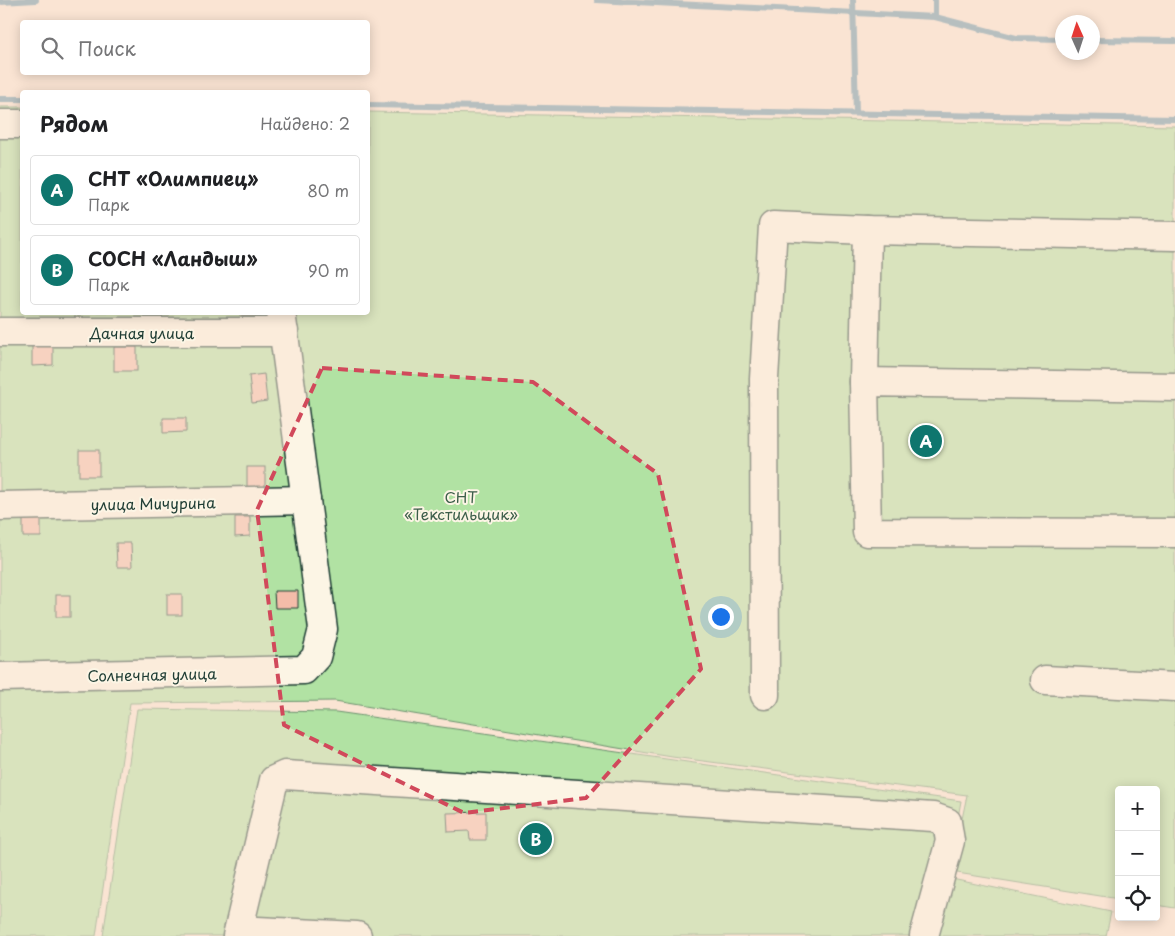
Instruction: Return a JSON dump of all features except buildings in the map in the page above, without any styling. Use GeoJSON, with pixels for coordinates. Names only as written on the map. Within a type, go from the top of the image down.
{"type":"FeatureCollection","features":[{"type":"Feature","properties":{"kind":"street"},"geometry":{"type":"LineString","coordinates":[[0,124],[20,124]]}},
{"type":"Feature","properties":{"kind":"street"},"geometry":{"type":"LineString","coordinates":[[765,695],[764,379],[773,226],[867,230],[1175,236]]}},
{"type":"Feature","properties":{"kind":"street"},"geometry":{"type":"LineString","coordinates":[[867,230],[864,382],[867,532],[1175,533]]}},
{"type":"Feature","properties":{"kind":"street"},"geometry":{"type":"LineString","coordinates":[[283,322],[306,500]]}},
{"type":"Feature","properties":{"kind":"street","name":"Дачная улица"},"geometry":{"type":"LineString","coordinates":[[0,332],[283,322]]}},
{"type":"Feature","properties":{"kind":"street"},"geometry":{"type":"LineString","coordinates":[[864,382],[1175,386]]}},
{"type":"Feature","properties":{"kind":"street","name":"улица Мичурина"},"geometry":{"type":"LineString","coordinates":[[0,506],[306,500]]}},
{"type":"Feature","properties":{"kind":"street","name":"Солнечная улица"},"geometry":{"type":"LineString","coordinates":[[0,678],[304,670],[316,657],[323,629],[306,500]]}},
{"type":"Feature","properties":{"kind":"street"},"geometry":{"type":"LineString","coordinates":[[1045,680],[1175,687]]}},
{"type":"Feature","properties":{"kind":"street"},"geometry":{"type":"LineString","coordinates":[[357,936],[238,933],[274,780],[285,775],[933,817],[947,822],[950,841],[924,936]]}},
{"type":"Feature","properties":{"kind":"highlighted area"},"geometry":{"type":"Polygon","coordinates":[[[322,368],[533,382],[658,474],[701,669],[586,798],[464,813],[284,725],[257,510],[322,368]]]}},
{"type":"Feature","properties":{"kind":"green space","name":"СНТ «Текстильщик»"},"geometry":{"type":"Polygon","coordinates":[[[0,107],[20,107],[20,315],[370,315],[370,112],[1175,126],[1175,908],[1160,906],[1160,786],[1115,786],[1115,898],[951,872],[967,795],[672,757],[335,701],[130,703],[96,936],[0,936],[0,107]]]}},
{"type":"Feature","properties":{"kind":"green space"},"geometry":{"type":"Polygon","coordinates":[[[137,709],[336,712],[961,801],[947,878],[1111,912],[1106,936],[103,936],[137,709]]]}},
{"type":"Feature","properties":{"kind":"waterway"},"geometry":{"type":"LineString","coordinates":[[0,2],[36,0]]}},
{"type":"Feature","properties":{"kind":"waterway"},"geometry":{"type":"LineString","coordinates":[[597,0],[935,17],[1016,38],[1055,39]]}},
{"type":"Feature","properties":{"kind":"waterway"},"geometry":{"type":"LineString","coordinates":[[853,0],[856,113]]}},
{"type":"Feature","properties":{"kind":"waterway"},"geometry":{"type":"LineString","coordinates":[[935,0],[935,17]]}},
{"type":"Feature","properties":{"kind":"waterway"},"geometry":{"type":"LineString","coordinates":[[1100,40],[1175,41]]}},
{"type":"Feature","properties":{"kind":"waterway"},"geometry":{"type":"LineString","coordinates":[[0,99],[20,99]]}},
{"type":"Feature","properties":{"kind":"waterway"},"geometry":{"type":"LineString","coordinates":[[370,105],[1175,119]]}},
{"type":"Feature","properties":{"kind":"place","name":"СНТ «Олимпиец»"},"geometry":{"type":"Point","coordinates":[926,441]}},
{"type":"Feature","properties":{"kind":"place","name":"СОСН «Ландыш»"},"geometry":{"type":"Point","coordinates":[536,839]}}]}
